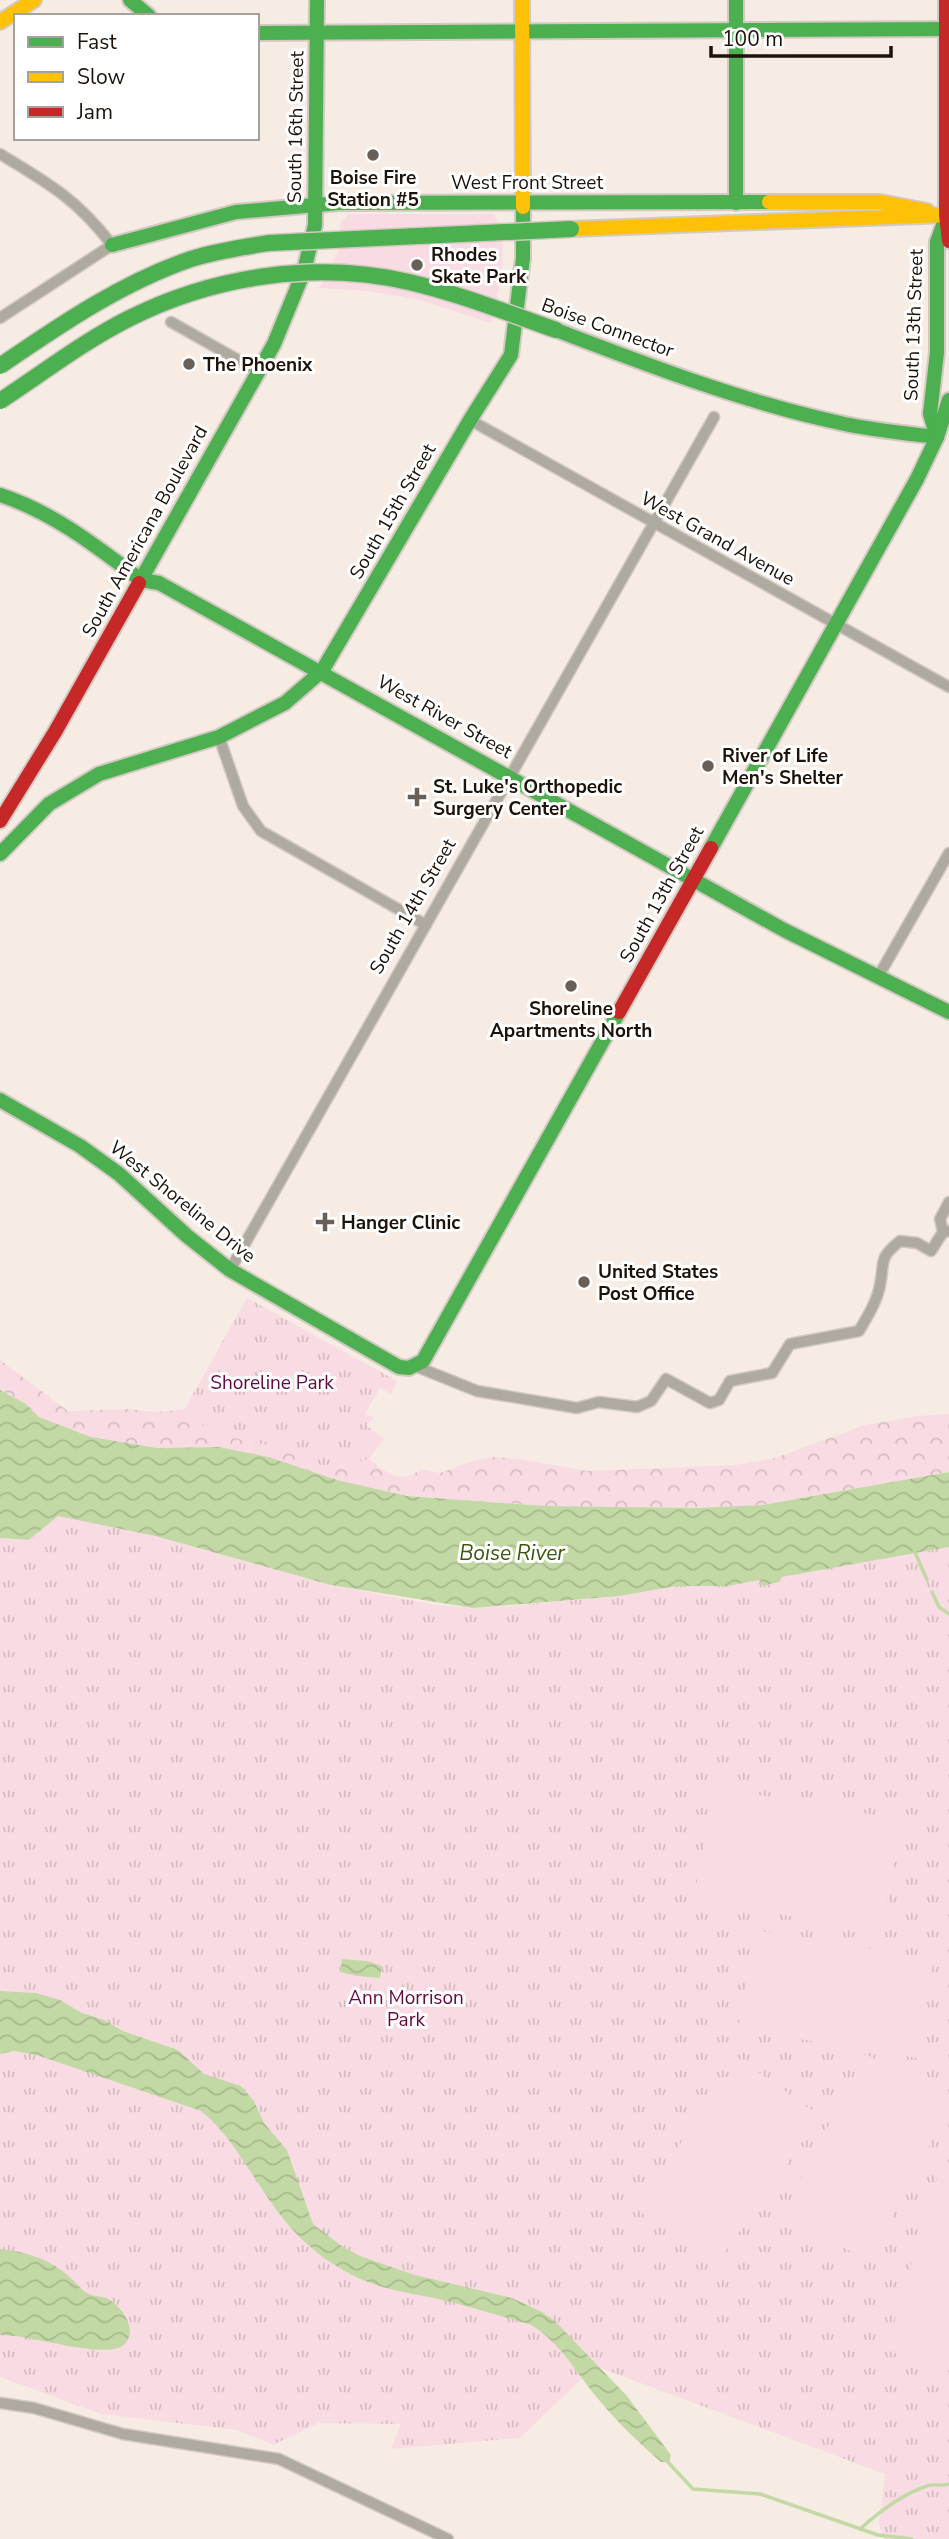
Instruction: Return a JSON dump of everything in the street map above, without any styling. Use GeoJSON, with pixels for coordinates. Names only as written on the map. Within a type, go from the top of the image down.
{"type":"FeatureCollection","features":[{"type":"Feature","properties":{"kind":"main road"},"geometry":{"type":"LineString","coordinates":[[0,22],[34,0]]}},
{"type":"Feature","properties":{"kind":"main road"},"geometry":{"type":"LineString","coordinates":[[130,0],[147,14]]}},
{"type":"Feature","properties":{"kind":"main road","name":"South 16th Street"},"geometry":{"type":"LineString","coordinates":[[310,254],[314,205],[317,0]]}},
{"type":"Feature","properties":{"kind":"main road","name":"South 15th Street"},"geometry":{"type":"LineString","coordinates":[[0,854],[49,804],[99,774],[219,737],[285,703],[322,671],[470,420],[512,355],[523,258],[522,0]]}},
{"type":"Feature","properties":{"kind":"main road"},"geometry":{"type":"LineString","coordinates":[[736,0],[736,203]]}},
{"type":"Feature","properties":{"kind":"main road","name":"South 13th Street"},"geometry":{"type":"LineString","coordinates":[[946,0],[946,215],[949,241]]}},
{"type":"Feature","properties":{"kind":"main road"},"geometry":{"type":"LineString","coordinates":[[259,33],[948,29]]}},
{"type":"Feature","properties":{"kind":"main road","name":"West Front Street"},"geometry":{"type":"LineString","coordinates":[[112,245],[236,212],[339,203],[880,202],[946,215]]}},
{"type":"Feature","properties":{"kind":"main road"},"geometry":{"type":"LineString","coordinates":[[0,366],[114,290],[158,270],[200,255],[234,247],[269,243],[571,229],[946,215]]}},
{"type":"Feature","properties":{"kind":"main road","name":"South 13th Street"},"geometry":{"type":"LineString","coordinates":[[937,437],[930,414],[937,352],[937,242],[946,215]]}},
{"type":"Feature","properties":{"kind":"main road","name":"South Americana Boulevard"},"geometry":{"type":"LineString","coordinates":[[0,821],[55,732],[258,371],[296,299],[310,254]]}},
{"type":"Feature","properties":{"kind":"main road","name":"Boise Connector"},"geometry":{"type":"LineString","coordinates":[[0,401],[91,340],[169,300],[210,287],[279,274],[321,272],[390,278],[455,295],[770,407],[821,421],[876,432],[937,437]]}},
{"type":"Feature","properties":{"kind":"main road","name":"South 13th Street"},"geometry":{"type":"LineString","coordinates":[[415,1366],[423,1361],[432,1347],[838,625],[905,502],[937,437],[949,400]]}},
{"type":"Feature","properties":{"kind":"main road","name":"West River Street"},"geometry":{"type":"LineString","coordinates":[[0,495],[21,500],[70,530],[141,580],[159,583],[322,671],[784,930],[949,1012]]}},
{"type":"Feature","properties":{"kind":"main road","name":"West Shoreline Drive"},"geometry":{"type":"LineString","coordinates":[[0,1100],[80,1146],[119,1174],[187,1236],[230,1270],[399,1367],[415,1366]]}},
{"type":"Feature","properties":{"kind":"street"},"geometry":{"type":"LineString","coordinates":[[0,154],[60,190],[88,214],[112,245],[0,318]]}},
{"type":"Feature","properties":{"kind":"street"},"geometry":{"type":"LineString","coordinates":[[171,323],[258,371]]}},
{"type":"Feature","properties":{"kind":"street","name":"South 14th Street"},"geometry":{"type":"LineString","coordinates":[[230,1270],[714,417]]}},
{"type":"Feature","properties":{"kind":"street","name":"West Grand Avenue"},"geometry":{"type":"LineString","coordinates":[[470,420],[949,687]]}},
{"type":"Feature","properties":{"kind":"street"},"geometry":{"type":"LineString","coordinates":[[219,737],[243,806],[261,831],[426,925]]}},
{"type":"Feature","properties":{"kind":"street"},"geometry":{"type":"LineString","coordinates":[[878,977],[949,853]]}},
{"type":"Feature","properties":{"kind":"street"},"geometry":{"type":"LineString","coordinates":[[415,1366],[477,1391],[577,1408],[599,1402],[637,1407],[650,1401],[666,1379],[710,1403],[719,1400],[730,1381],[772,1374],[790,1344],[859,1331],[872,1307],[880,1284],[880,1265],[887,1251],[900,1241],[917,1243],[931,1251],[946,1232],[940,1219],[949,1202]]}},
{"type":"Feature","properties":{"kind":"street"},"geometry":{"type":"LineString","coordinates":[[0,2403],[34,2408],[123,2434],[279,2459],[448,2539]]}},
{"type":"Feature","properties":{"kind":"green space","name":"Rhodes Skate Park"},"geometry":{"type":"Polygon","coordinates":[[[348,214],[494,214],[499,225],[503,252],[491,323],[420,300],[368,291],[319,288],[340,248],[340,224],[348,214]]]}},
{"type":"Feature","properties":{"kind":"green space","name":"Shoreline Park"},"geometry":{"type":"Polygon","coordinates":[[[247,1298],[397,1381],[391,1394],[380,1388],[365,1414],[375,1418],[366,1425],[384,1439],[369,1459],[329,1468],[267,1445],[221,1435],[182,1414],[247,1298]]]}},
{"type":"Feature","properties":{"kind":"green space"},"geometry":{"type":"Polygon","coordinates":[[[0,1360],[68,1411],[128,1409],[157,1412],[192,1408],[329,1468],[369,1459],[400,1477],[414,1474],[421,1469],[440,1473],[493,1457],[587,1471],[736,1465],[775,1458],[865,1425],[949,1414],[949,1472],[762,1505],[697,1508],[545,1506],[407,1496],[337,1480],[269,1457],[219,1447],[157,1448],[91,1437],[39,1417],[26,1404],[0,1390],[0,1360]]]}},
{"type":"Feature","properties":{"kind":"green space","name":"Ann Morrison Park"},"geometry":{"type":"Polygon","coordinates":[[[58,1515],[155,1536],[331,1585],[436,1605],[473,1608],[620,1596],[676,1586],[728,1586],[760,1580],[764,1586],[779,1582],[782,1577],[949,1547],[949,2539],[884,2539],[879,2524],[885,2474],[595,2366],[520,2438],[391,2449],[401,2424],[318,2423],[273,2445],[237,2430],[101,2414],[0,2377],[0,1538],[29,1540],[58,1515]]]}},
{"type":"Feature","properties":{"kind":"green space"},"geometry":{"type":"Polygon","coordinates":[[[714,1787],[902,1820],[882,1932],[694,1899],[714,1787]]]}},
{"type":"Feature","properties":{"kind":"green space"},"geometry":{"type":"Polygon","coordinates":[[[755,1930],[934,1959],[917,2058],[738,2029],[755,1930]]]}},
{"type":"Feature","properties":{"kind":"green space"},"geometry":{"type":"Polygon","coordinates":[[[865,2054],[949,2097],[949,2108],[869,2261],[782,2216],[865,2054]]]}},
{"type":"Feature","properties":{"kind":"green space"},"geometry":{"type":"Polygon","coordinates":[[[740,2059],[820,2116],[716,2265],[635,2208],[740,2059]]]}},
{"type":"Feature","properties":{"kind":"green space"},"geometry":{"type":"Polygon","coordinates":[[[938,2175],[949,2178],[949,2370],[886,2350],[938,2175]]]}},
{"type":"Feature","properties":{"kind":"water","name":"Boise River"},"geometry":{"type":"Polygon","coordinates":[[[0,1390],[26,1404],[39,1417],[91,1437],[157,1448],[219,1447],[269,1457],[337,1480],[407,1496],[545,1506],[697,1508],[762,1505],[949,1472],[949,1547],[782,1577],[779,1582],[763,1586],[759,1580],[728,1586],[676,1586],[620,1596],[473,1608],[331,1585],[155,1536],[58,1516],[29,1540],[0,1538],[0,1390]]]}},
{"type":"Feature","properties":{"kind":"water"},"geometry":{"type":"Polygon","coordinates":[[[342,1959],[367,1961],[382,1966],[380,1978],[340,1972],[342,1959]]]}},
{"type":"Feature","properties":{"kind":"water"},"geometry":{"type":"Polygon","coordinates":[[[0,1991],[36,1993],[60,2000],[123,2031],[178,2050],[204,2074],[241,2086],[254,2101],[264,2123],[287,2150],[313,2224],[343,2247],[360,2256],[415,2275],[512,2298],[542,2312],[555,2321],[627,2396],[671,2455],[669,2462],[661,2462],[629,2432],[599,2400],[550,2339],[529,2324],[447,2301],[375,2285],[346,2272],[319,2254],[285,2221],[225,2135],[201,2111],[37,2055],[14,2051],[0,2054],[0,1991]]]}},
{"type":"Feature","properties":{"kind":"water"},"geometry":{"type":"Polygon","coordinates":[[[0,2249],[40,2258],[64,2272],[85,2292],[111,2301],[127,2320],[130,2332],[126,2342],[122,2347],[106,2350],[0,2335],[0,2249]]]}},
{"type":"Feature","properties":{"kind":"waterway"},"geometry":{"type":"LineString","coordinates":[[914,1550],[927,1580]]}},
{"type":"Feature","properties":{"kind":"waterway"},"geometry":{"type":"LineString","coordinates":[[932,1592],[939,1607],[949,1614]]}},
{"type":"Feature","properties":{"kind":"waterway"},"geometry":{"type":"LineString","coordinates":[[665,2459],[693,2489],[760,2494],[878,2535],[912,2539]]}},
{"type":"Feature","properties":{"kind":"waterway"},"geometry":{"type":"LineString","coordinates":[[860,2529],[883,2510],[918,2489],[949,2484]]}},
{"type":"Feature","properties":{"kind":"traffic: fast"},"geometry":{"type":"LineString","coordinates":[[130,0],[147,14]]}},
{"type":"Feature","properties":{"kind":"traffic: fast"},"geometry":{"type":"LineString","coordinates":[[139,583],[274,344],[304,271],[315,225],[317,0]]}},
{"type":"Feature","properties":{"kind":"traffic: fast"},"geometry":{"type":"LineString","coordinates":[[736,0],[736,203]]}},
{"type":"Feature","properties":{"kind":"traffic: fast"},"geometry":{"type":"LineString","coordinates":[[259,33],[949,29]]}},
{"type":"Feature","properties":{"kind":"traffic: fast"},"geometry":{"type":"LineString","coordinates":[[112,245],[236,212],[339,203],[769,202]]}},
{"type":"Feature","properties":{"kind":"traffic: fast"},"geometry":{"type":"LineString","coordinates":[[0,854],[49,804],[99,774],[219,737],[285,703],[322,671],[511,355],[523,258],[523,207]]}},
{"type":"Feature","properties":{"kind":"traffic: fast"},"geometry":{"type":"LineString","coordinates":[[937,437],[930,414],[937,352],[937,242],[945,220]]}},
{"type":"Feature","properties":{"kind":"traffic: fast"},"geometry":{"type":"LineString","coordinates":[[0,366],[68,320],[140,280],[210,254],[269,243],[571,229]]}},
{"type":"Feature","properties":{"kind":"traffic: fast"},"geometry":{"type":"LineString","coordinates":[[0,401],[80,347],[130,318],[197,291],[267,276],[338,273],[409,282],[465,298],[556,330]]}},
{"type":"Feature","properties":{"kind":"traffic: fast"},"geometry":{"type":"LineString","coordinates":[[556,330],[765,404],[848,425],[937,437]]}},
{"type":"Feature","properties":{"kind":"traffic: fast"},"geometry":{"type":"LineString","coordinates":[[711,848],[917,479],[937,437],[949,400]]}},
{"type":"Feature","properties":{"kind":"traffic: fast"},"geometry":{"type":"LineString","coordinates":[[0,495],[56,521],[141,580]]}},
{"type":"Feature","properties":{"kind":"traffic: fast"},"geometry":{"type":"LineString","coordinates":[[141,580],[159,583],[784,930],[949,1012]]}},
{"type":"Feature","properties":{"kind":"traffic: fast"},"geometry":{"type":"LineString","coordinates":[[0,1100],[80,1146],[119,1174],[187,1236],[230,1270],[399,1367],[409,1368],[423,1361],[619,1012]]}},
{"type":"Feature","properties":{"kind":"traffic: slow"},"geometry":{"type":"LineString","coordinates":[[0,22],[34,0]]}},
{"type":"Feature","properties":{"kind":"traffic: slow"},"geometry":{"type":"LineString","coordinates":[[522,0],[523,207]]}},
{"type":"Feature","properties":{"kind":"traffic: slow"},"geometry":{"type":"LineString","coordinates":[[769,202],[880,202],[927,211]]}},
{"type":"Feature","properties":{"kind":"traffic: slow"},"geometry":{"type":"LineString","coordinates":[[571,229],[946,215]]}},
{"type":"Feature","properties":{"kind":"traffic: jam"},"geometry":{"type":"LineString","coordinates":[[946,0],[946,215],[949,241]]}},
{"type":"Feature","properties":{"kind":"traffic: jam"},"geometry":{"type":"LineString","coordinates":[[0,821],[55,732],[139,583]]}},
{"type":"Feature","properties":{"kind":"traffic: jam"},"geometry":{"type":"LineString","coordinates":[[619,1012],[711,848]]}},
{"type":"Feature","properties":{"kind":"place","name":"Boise Fire Station #5"},"geometry":{"type":"Point","coordinates":[373,155]}},
{"type":"Feature","properties":{"kind":"place","name":"Rhodes Skate Park"},"geometry":{"type":"Point","coordinates":[417,265]}},
{"type":"Feature","properties":{"kind":"place","name":"The Phoenix"},"geometry":{"type":"Point","coordinates":[189,364]}},
{"type":"Feature","properties":{"kind":"place","name":"River of Life Men's Shelter"},"geometry":{"type":"Point","coordinates":[708,766]}},
{"type":"Feature","properties":{"kind":"place","name":"St. Luke's Orthopedic Surgery Center"},"geometry":{"type":"Point","coordinates":[417,797]}},
{"type":"Feature","properties":{"kind":"place","name":"Shoreline Apartments North"},"geometry":{"type":"Point","coordinates":[571,986]}},
{"type":"Feature","properties":{"kind":"place","name":"Hanger Clinic"},"geometry":{"type":"Point","coordinates":[325,1222]}},
{"type":"Feature","properties":{"kind":"place","name":"United States Post Office"},"geometry":{"type":"Point","coordinates":[584,1282]}}]}
